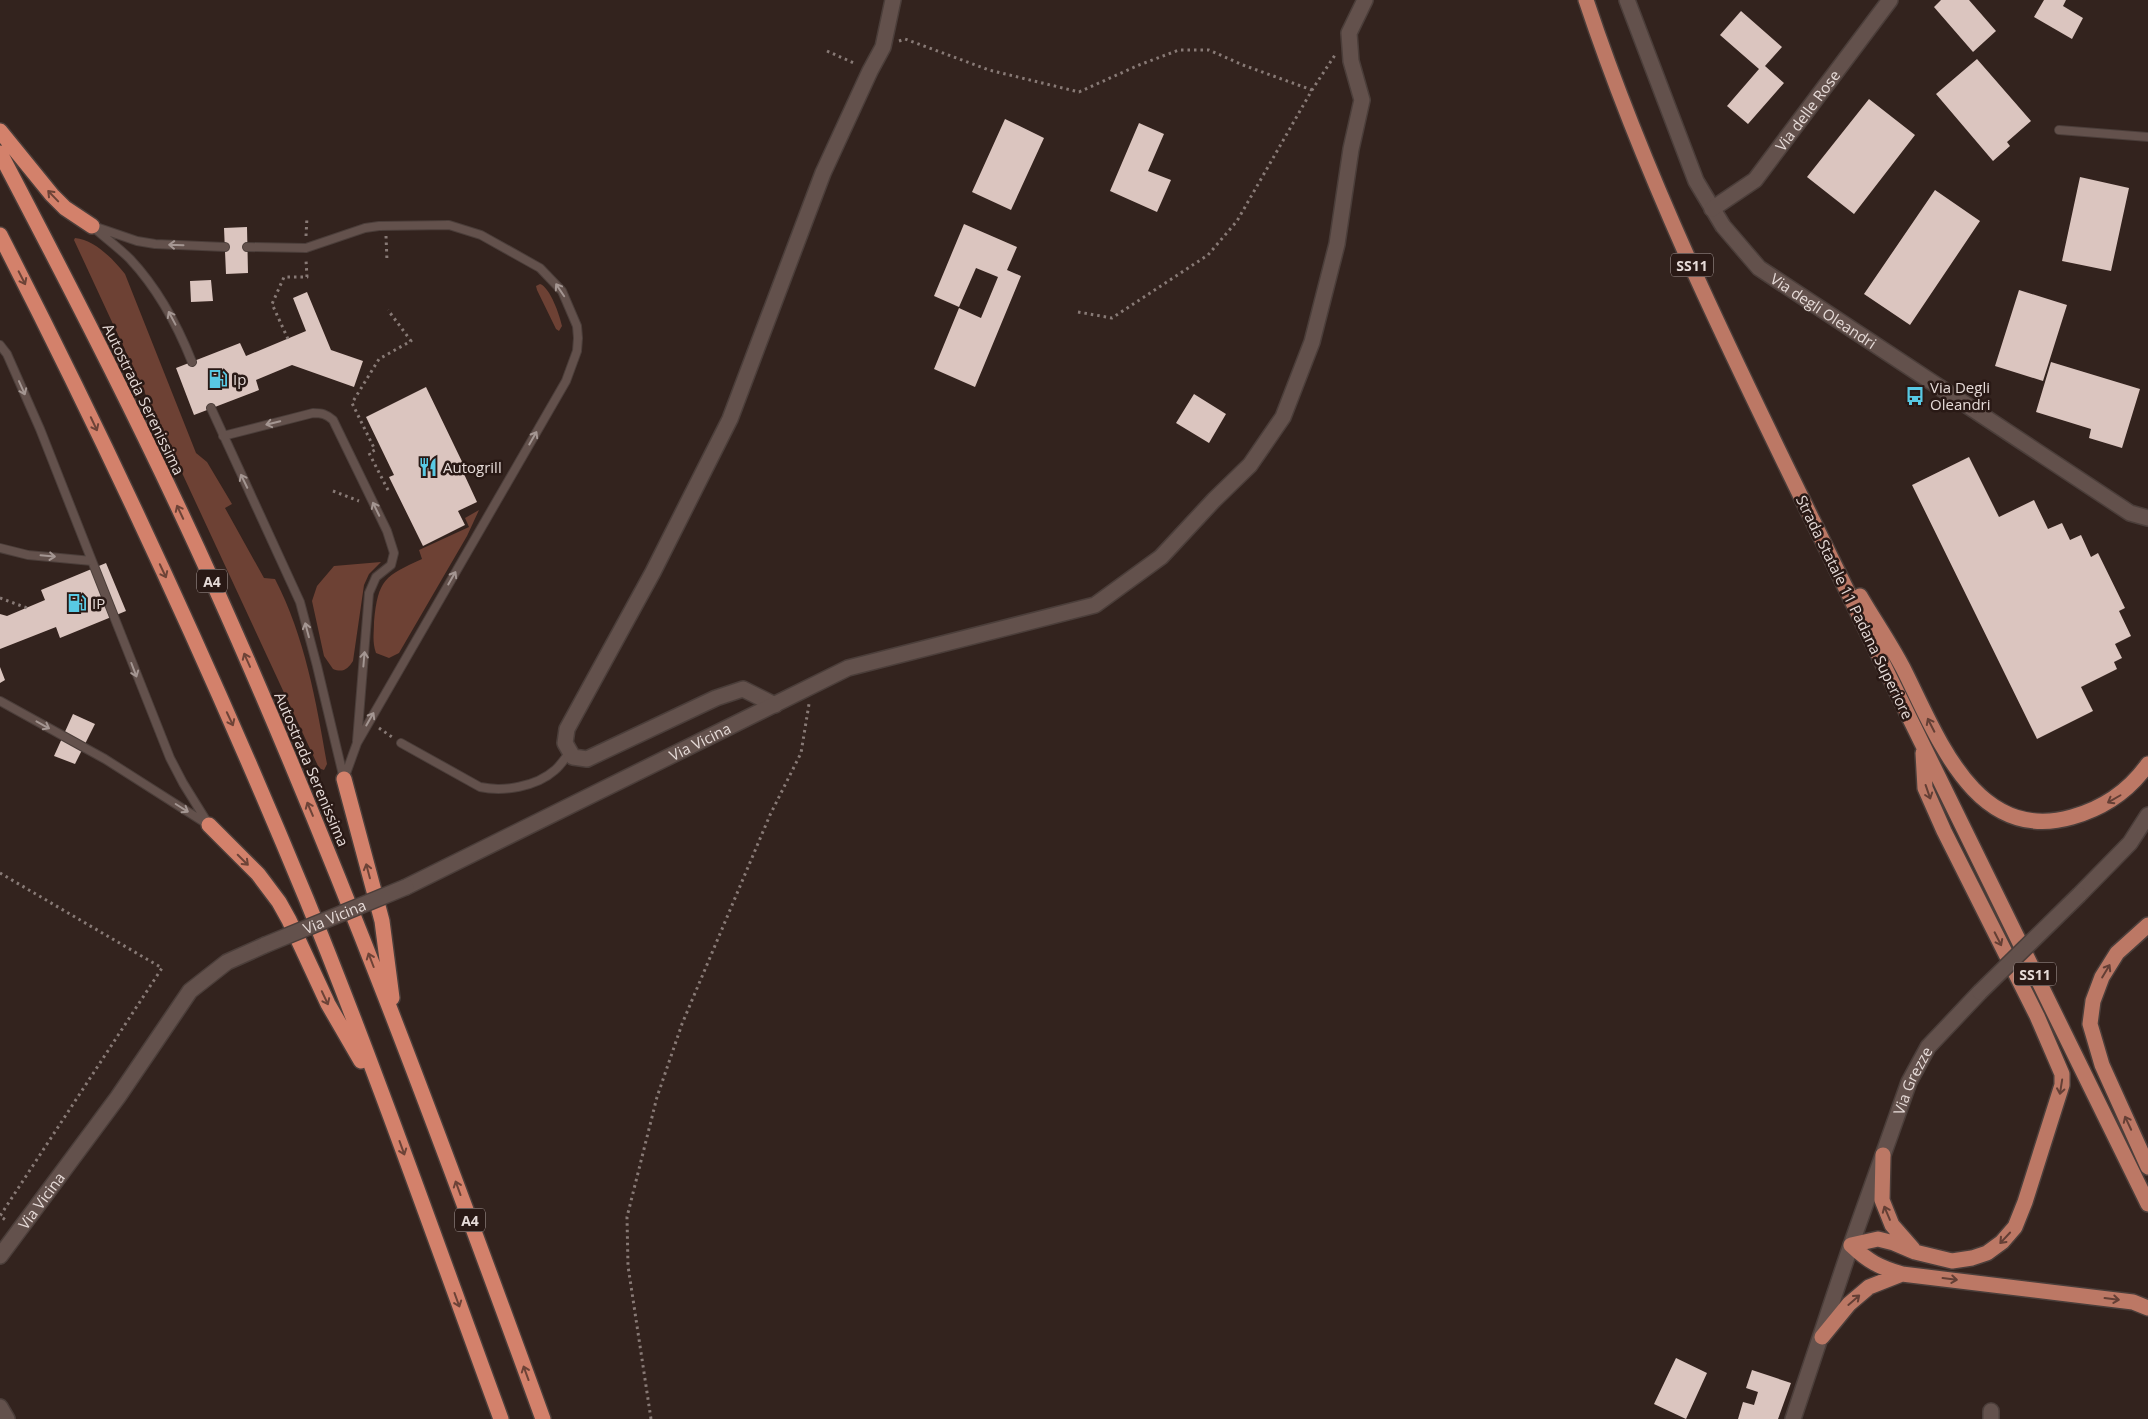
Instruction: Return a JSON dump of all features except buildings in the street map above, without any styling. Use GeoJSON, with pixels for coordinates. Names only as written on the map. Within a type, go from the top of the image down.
{"type":"FeatureCollection","features":[{"type":"Feature","properties":{"kind":"highway","name":"Strada Statale 11 Padana Superiore"},"geometry":{"type":"LineString","coordinates":[[1586,0],[1610,72],[1638,144],[1736,364],[2148,1204]]}},
{"type":"Feature","properties":{"kind":"highway"},"geometry":{"type":"LineString","coordinates":[[0,131],[52,195],[65,208],[92,226]]}},
{"type":"Feature","properties":{"kind":"highway","name":"Autostrada Serenissima"},"geometry":{"type":"LineString","coordinates":[[0,153],[102,351],[214,586],[336,872],[395,1022],[542,1419]]}},
{"type":"Feature","properties":{"kind":"highway","name":"A4"},"geometry":{"type":"LineString","coordinates":[[0,235],[72,375],[234,726],[307,901],[385,1102],[501,1419]]}},
{"type":"Feature","properties":{"kind":"highway"},"geometry":{"type":"LineString","coordinates":[[1814,523],[1896,655],[1958,773],[1975,793],[1994,807],[2015,817],[2030,820],[2063,820],[2091,812],[2123,794],[2148,764]]}},
{"type":"Feature","properties":{"kind":"highway"},"geometry":{"type":"LineString","coordinates":[[1851,1245],[1878,1239],[1894,1243],[1915,1252],[1952,1261],[1988,1253],[2002,1242],[2015,1227],[2025,1202],[2062,1085],[2062,1074],[2037,1016],[1944,830],[1926,788],[1922,744]]}},
{"type":"Feature","properties":{"kind":"highway"},"geometry":{"type":"LineString","coordinates":[[344,779],[382,921],[395,1022]]}},
{"type":"Feature","properties":{"kind":"highway"},"geometry":{"type":"LineString","coordinates":[[209,825],[258,874],[279,902],[290,920],[328,1004],[385,1102]]}},
{"type":"Feature","properties":{"kind":"highway"},"geometry":{"type":"LineString","coordinates":[[2148,925],[2117,953],[2102,976],[2093,1001],[2090,1024],[2102,1065],[2148,1167]]}},
{"type":"Feature","properties":{"kind":"highway"},"geometry":{"type":"LineString","coordinates":[[1883,1155],[1882,1200],[1892,1225],[1915,1252]]}},
{"type":"Feature","properties":{"kind":"highway"},"geometry":{"type":"LineString","coordinates":[[1851,1245],[1877,1266],[1902,1274],[2133,1302],[2148,1308]]}},
{"type":"Feature","properties":{"kind":"highway"},"geometry":{"type":"LineString","coordinates":[[1822,1337],[1849,1304],[1869,1287],[1902,1274]]}},
{"type":"Feature","properties":{"kind":"street"},"geometry":{"type":"LineString","coordinates":[[775,705],[743,689],[716,698],[587,759],[573,757],[565,743],[567,729],[653,572],[730,419],[823,173],[883,47],[893,0]]}},
{"type":"Feature","properties":{"kind":"street"},"geometry":{"type":"LineString","coordinates":[[1349,33],[1365,0]]}},
{"type":"Feature","properties":{"kind":"street","name":"Via degli Oleandri"},"geometry":{"type":"LineString","coordinates":[[1627,0],[1696,181],[1723,226],[1759,268],[2130,513],[2146,517]]}},
{"type":"Feature","properties":{"kind":"street","name":"Via delle Rose"},"geometry":{"type":"LineString","coordinates":[[1712,209],[1755,180],[1890,0]]}},
{"type":"Feature","properties":{"kind":"street","name":"Via Vicina"},"geometry":{"type":"LineString","coordinates":[[0,1256],[118,1097],[190,991],[227,962],[406,887],[848,668],[1095,605],[1161,557],[1214,500],[1250,466],[1283,417],[1312,342],[1337,244],[1351,149],[1362,100],[1351,61],[1349,33]]}},
{"type":"Feature","properties":{"kind":"street","name":"Via Grezze"},"geometry":{"type":"LineString","coordinates":[[1793,1419],[1822,1337],[1851,1245],[1909,1082],[1928,1047],[1980,992],[2130,843],[2148,815]]}},
{"type":"Feature","properties":{"kind":"street"},"geometry":{"type":"LineString","coordinates":[[0,1407],[7,1419]]}},
{"type":"Feature","properties":{"kind":"lane"},"geometry":{"type":"LineString","coordinates":[[2059,130],[2148,137]]}},
{"type":"Feature","properties":{"kind":"lane"},"geometry":{"type":"LineString","coordinates":[[247,247],[306,248],[365,228],[380,226],[449,225],[460,227],[481,235],[540,268],[562,291],[577,326],[577,351],[566,381],[369,721],[357,743],[344,779]]}},
{"type":"Feature","properties":{"kind":"lane"},"geometry":{"type":"LineString","coordinates":[[92,226],[137,241],[155,244],[225,247]]}},
{"type":"Feature","properties":{"kind":"lane"},"geometry":{"type":"LineString","coordinates":[[92,226],[129,258],[152,286],[162,300],[192,362]]}},
{"type":"Feature","properties":{"kind":"lane"},"geometry":{"type":"LineString","coordinates":[[0,345],[10,362],[40,429],[170,758],[209,825]]}},
{"type":"Feature","properties":{"kind":"lane"},"geometry":{"type":"LineString","coordinates":[[211,408],[300,602],[344,779]]}},
{"type":"Feature","properties":{"kind":"lane"},"geometry":{"type":"LineString","coordinates":[[223,436],[313,413],[323,413],[333,420],[387,531],[394,553],[391,564],[376,577],[369,593],[357,743]]}},
{"type":"Feature","properties":{"kind":"lane"},"geometry":{"type":"LineString","coordinates":[[0,548],[28,554],[92,560]]}},
{"type":"Feature","properties":{"kind":"lane"},"geometry":{"type":"LineString","coordinates":[[0,702],[104,759],[209,825]]}},
{"type":"Feature","properties":{"kind":"lane"},"geometry":{"type":"LineString","coordinates":[[401,743],[480,786],[494,790],[530,783],[549,775],[570,752]]}},
{"type":"Feature","properties":{"kind":"path"},"geometry":{"type":"LineString","coordinates":[[1078,312],[1112,318],[1208,256],[1237,221],[1312,90],[1349,33]]}},
{"type":"Feature","properties":{"kind":"path"},"geometry":{"type":"LineString","coordinates":[[883,47],[906,39],[989,70],[1079,92],[1139,65],[1179,50],[1210,50],[1243,65],[1312,90]]}},
{"type":"Feature","properties":{"kind":"path"},"geometry":{"type":"LineString","coordinates":[[827,51],[870,71]]}},
{"type":"Feature","properties":{"kind":"path"},"geometry":{"type":"LineString","coordinates":[[288,338],[272,304],[284,277],[307,277],[307,217]]}},
{"type":"Feature","properties":{"kind":"path"},"geometry":{"type":"LineString","coordinates":[[386,230],[387,261]]}},
{"type":"Feature","properties":{"kind":"path"},"geometry":{"type":"LineString","coordinates":[[388,310],[411,341],[379,359],[352,403],[375,450],[369,453],[388,490]]}},
{"type":"Feature","properties":{"kind":"path"},"geometry":{"type":"LineString","coordinates":[[333,490],[362,502]]}},
{"type":"Feature","properties":{"kind":"path"},"geometry":{"type":"LineString","coordinates":[[0,598],[27,608]]}},
{"type":"Feature","properties":{"kind":"path"},"geometry":{"type":"LineString","coordinates":[[651,1419],[628,1266],[627,1217],[657,1097],[682,1024],[770,815],[802,752],[812,686]]}},
{"type":"Feature","properties":{"kind":"path"},"geometry":{"type":"LineString","coordinates":[[369,721],[401,743]]}},
{"type":"Feature","properties":{"kind":"path"},"geometry":{"type":"LineString","coordinates":[[0,874],[162,968],[0,1216],[19,1230]]}},
{"type":"Feature","properties":{"kind":"shaded area"},"geometry":{"type":"Polygon","coordinates":[[[75,238],[90,242],[96,246],[115,262],[125,274],[196,453],[207,462],[232,504],[225,508],[264,578],[275,579],[302,646],[314,693],[327,764],[324,770],[318,766],[74,240],[75,238]]]}},
{"type":"Feature","properties":{"kind":"shaded area"},"geometry":{"type":"Polygon","coordinates":[[[540,284],[547,290],[557,309],[562,326],[559,331],[556,329],[537,290],[536,286],[540,284]]]}},
{"type":"Feature","properties":{"kind":"shaded area"},"geometry":{"type":"Polygon","coordinates":[[[479,510],[467,536],[399,653],[389,658],[376,653],[373,638],[374,622],[378,596],[386,581],[399,570],[422,559],[419,550],[469,527],[465,518],[479,510]]]}},
{"type":"Feature","properties":{"kind":"shaded area"},"geometry":{"type":"Polygon","coordinates":[[[381,562],[369,574],[364,585],[353,661],[345,670],[333,669],[324,656],[312,601],[317,586],[334,566],[381,562]]]}},
{"type":"Feature","properties":{"kind":"place","name":"Ip"},"geometry":{"type":"Point","coordinates":[218,379]}},
{"type":"Feature","properties":{"kind":"place","name":"Via Degli Oleandri"},"geometry":{"type":"Point","coordinates":[1915,396]}},
{"type":"Feature","properties":{"kind":"place","name":"Autogrill"},"geometry":{"type":"Point","coordinates":[428,467]}},
{"type":"Feature","properties":{"kind":"place","name":"IP"},"geometry":{"type":"Point","coordinates":[77,603]}}]}
